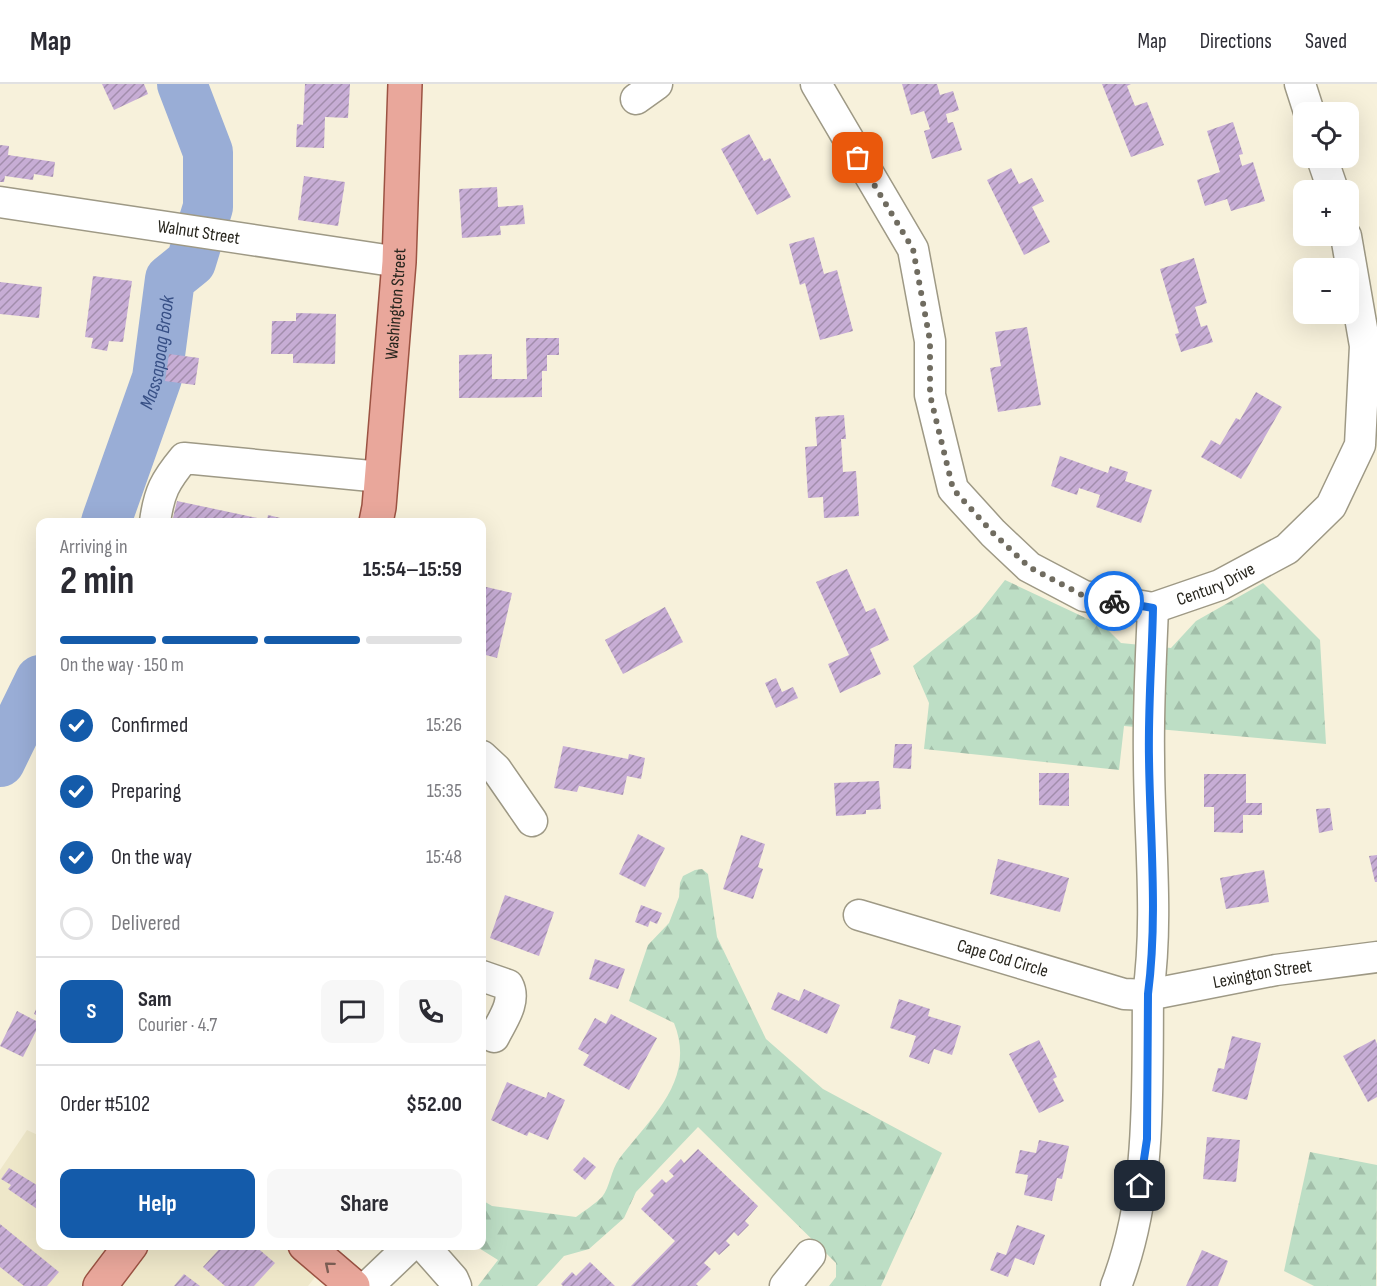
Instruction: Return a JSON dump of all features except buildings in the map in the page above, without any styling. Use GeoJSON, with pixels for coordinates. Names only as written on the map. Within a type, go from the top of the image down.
{"type":"FeatureCollection","features":[{"type":"Feature","properties":{"kind":"main road","name":"Washington Street"},"geometry":{"type":"LineString","coordinates":[[376,518],[399,262],[405,84]]}},
{"type":"Feature","properties":{"kind":"main road"},"geometry":{"type":"LineString","coordinates":[[100,1286],[127,1250]]}},
{"type":"Feature","properties":{"kind":"main road"},"geometry":{"type":"LineString","coordinates":[[310,1250],[353,1286]]}},
{"type":"Feature","properties":{"kind":"street","name":"Century Drive"},"geometry":{"type":"LineString","coordinates":[[816,84],[913,249],[930,341],[930,395],[953,489],[993,533],[1029,567],[1084,596],[1153,608],[1220,585],[1287,549],[1331,506],[1360,445],[1365,346],[1348,246]]}},
{"type":"Feature","properties":{"kind":"street"},"geometry":{"type":"LineString","coordinates":[[1300,84],[1306,102]]}},
{"type":"Feature","properties":{"kind":"street","name":"Walnut Street"},"geometry":{"type":"LineString","coordinates":[[0,202],[399,262]]}},
{"type":"Feature","properties":{"kind":"street"},"geometry":{"type":"LineString","coordinates":[[156,518],[166,479],[184,458],[381,477]]}},
{"type":"Feature","properties":{"kind":"street"},"geometry":{"type":"LineString","coordinates":[[1116,1286],[1137,1210],[1147,1139],[1148,994],[1152,925],[1149,757],[1153,608]]}},
{"type":"Feature","properties":{"kind":"street"},"geometry":{"type":"LineString","coordinates":[[486,760],[496,770],[532,820]]}},
{"type":"Feature","properties":{"kind":"street","name":"Cape Cod Circle"},"geometry":{"type":"LineString","coordinates":[[859,915],[1124,994],[1148,994]]}},
{"type":"Feature","properties":{"kind":"street","name":"Lexington Street"},"geometry":{"type":"LineString","coordinates":[[1148,994],[1276,970],[1377,957]]}},
{"type":"Feature","properties":{"kind":"street"},"geometry":{"type":"LineString","coordinates":[[486,977],[508,985],[511,991],[512,1000],[494,1037]]}},
{"type":"Feature","properties":{"kind":"street"},"geometry":{"type":"LineString","coordinates":[[368,1286],[406,1250]]}},
{"type":"Feature","properties":{"kind":"street"},"geometry":{"type":"LineString","coordinates":[[428,1250],[453,1278],[456,1286]]}},
{"type":"Feature","properties":{"kind":"street"},"geometry":{"type":"LineString","coordinates":[[785,1286],[810,1255]]}},
{"type":"Feature","properties":{"kind":"shaded area"},"geometry":{"type":"Polygon","coordinates":[[[27,1130],[36,1134],[36,1250],[337,1250],[308,1286],[0,1286],[0,1170],[27,1130]]]}},
{"type":"Feature","properties":{"kind":"green space"},"geometry":{"type":"Polygon","coordinates":[[[1005,580],[1105,627],[1121,643],[1171,648],[1196,621],[1263,583],[1320,640],[1326,744],[1124,726],[1119,770],[924,749],[929,703],[913,666],[979,613],[1005,580]]]}},
{"type":"Feature","properties":{"kind":"green space"},"geometry":{"type":"Polygon","coordinates":[[[702,869],[708,874],[717,937],[766,1039],[823,1089],[942,1153],[881,1286],[829,1286],[836,1277],[836,1263],[698,1127],[636,1192],[624,1218],[589,1249],[564,1256],[537,1286],[478,1286],[498,1260],[482,1250],[486,1250],[486,1202],[492,1206],[576,1217],[602,1197],[619,1159],[667,1097],[675,1080],[679,1063],[680,1044],[674,1023],[629,1001],[648,945],[669,923],[679,897],[683,876],[702,869]]]}},
{"type":"Feature","properties":{"kind":"green space"},"geometry":{"type":"Polygon","coordinates":[[[1310,1152],[1377,1165],[1376,1286],[1314,1286],[1284,1271],[1310,1152]]]}},
{"type":"Feature","properties":{"kind":"waterway","name":"Massapoag Brook"},"geometry":{"type":"LineString","coordinates":[[107,518],[157,378],[170,279],[191,262],[208,207],[208,152],[182,84]]}},
{"type":"Feature","properties":{"kind":"waterway","name":"Massapoag Brook"},"geometry":{"type":"LineString","coordinates":[[0,762],[36,688]]}},
{"type":"Feature","properties":{"kind":"way so far"},"geometry":{"type":"LineString","coordinates":[[858,158],[913,249],[930,341],[930,395],[953,489],[993,533],[1029,567],[1084,596],[1114,601]]}},
{"type":"Feature","properties":{"kind":"route"},"geometry":{"type":"LineString","coordinates":[[1114,601],[1153,608],[1149,757],[1152,868],[1151,971],[1148,994],[1147,1139],[1140,1186]]}}]}
